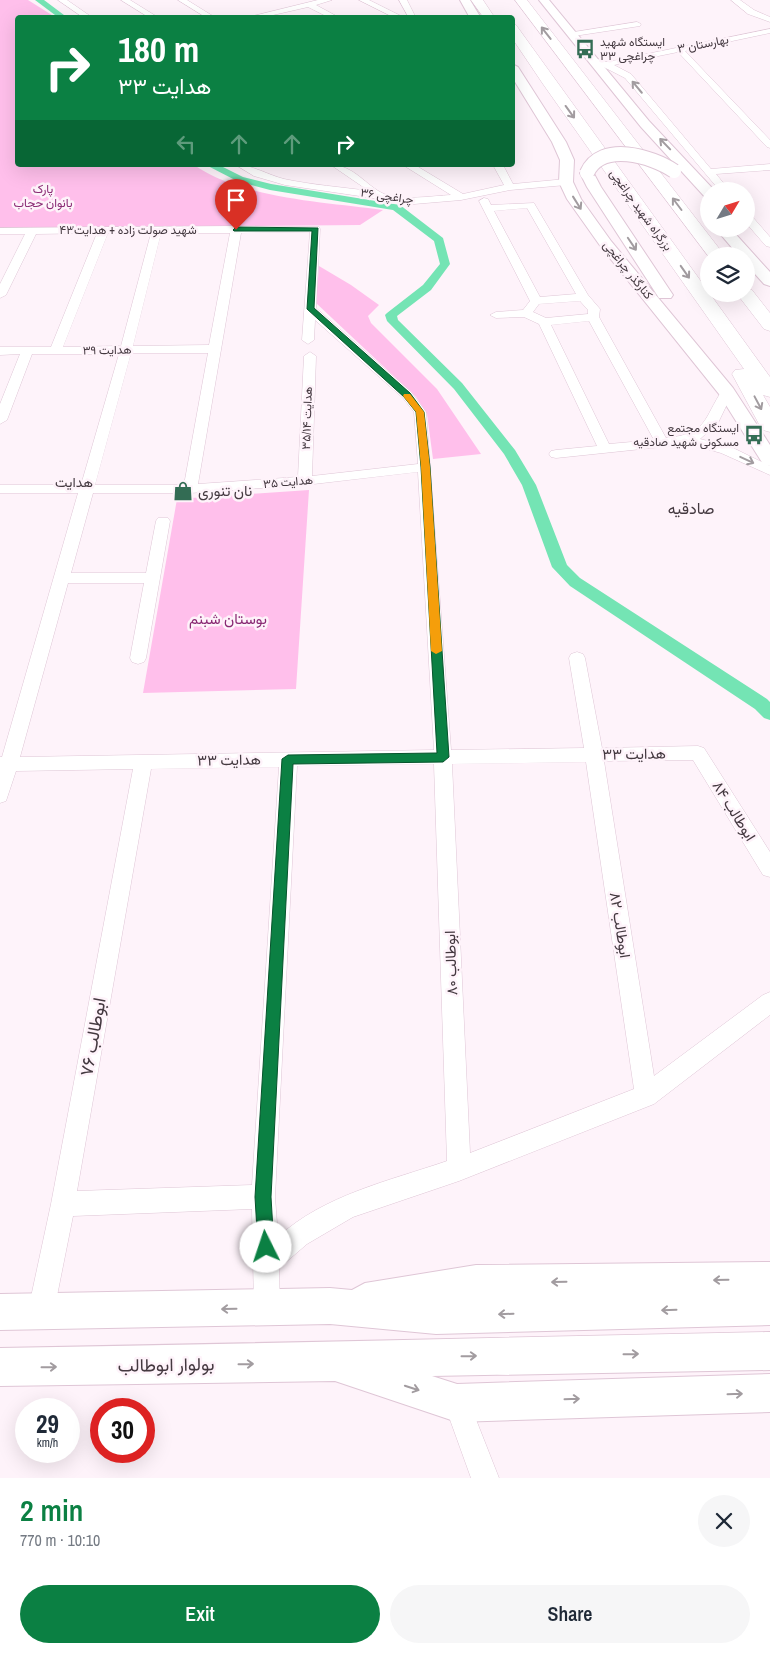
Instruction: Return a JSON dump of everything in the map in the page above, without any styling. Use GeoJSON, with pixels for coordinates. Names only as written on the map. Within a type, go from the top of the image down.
{"type":"FeatureCollection","features":[{"type":"Feature","properties":{"kind":"highway"},"geometry":{"type":"LineString","coordinates":[[477,0],[488,15]]}},
{"type":"Feature","properties":{"kind":"highway"},"geometry":{"type":"LineString","coordinates":[[521,0],[710,247]]}},
{"type":"Feature","properties":{"kind":"highway"},"geometry":{"type":"LineString","coordinates":[[536,0],[557,26],[573,54],[583,80]]}},
{"type":"Feature","properties":{"kind":"highway","name":"بزرگراه شهید چراغچی"},"geometry":{"type":"LineString","coordinates":[[515,32],[770,391]]}},
{"type":"Feature","properties":{"kind":"highway"},"geometry":{"type":"LineString","coordinates":[[515,47],[550,84]]}},
{"type":"Feature","properties":{"kind":"highway"},"geometry":{"type":"LineString","coordinates":[[752,302],[767,320]]}},
{"type":"Feature","properties":{"kind":"highway"},"geometry":{"type":"LineString","coordinates":[[724,326],[741,371],[770,426]]}},
{"type":"Feature","properties":{"kind":"main road"},"geometry":{"type":"LineString","coordinates":[[465,0],[474,15]]}},
{"type":"Feature","properties":{"kind":"main road"},"geometry":{"type":"LineString","coordinates":[[544,0],[574,34],[700,192]]}},
{"type":"Feature","properties":{"kind":"main road","name":"کنارگذر چراغچی"},"geometry":{"type":"LineString","coordinates":[[515,71],[559,142],[567,160],[566,182],[574,199],[606,244],[727,392],[770,460]]}},
{"type":"Feature","properties":{"kind":"main road"},"geometry":{"type":"LineString","coordinates":[[700,194],[666,164],[650,158],[618,154],[604,157],[590,164],[587,173],[594,187],[727,392]]}},
{"type":"Feature","properties":{"kind":"main road"},"geometry":{"type":"LineString","coordinates":[[732,238],[770,281]]}},
{"type":"Feature","properties":{"kind":"main road"},"geometry":{"type":"LineString","coordinates":[[748,238],[770,263]]}},
{"type":"Feature","properties":{"kind":"main road"},"geometry":{"type":"LineString","coordinates":[[0,1312],[330,1306],[476,1283],[770,1280]]}},
{"type":"Feature","properties":{"kind":"main road"},"geometry":{"type":"LineString","coordinates":[[330,1306],[436,1316],[770,1307]]}},
{"type":"Feature","properties":{"kind":"main road","name":"بولوار ابوطالب"},"geometry":{"type":"LineString","coordinates":[[0,1367],[332,1362],[444,1356],[770,1351]]}},
{"type":"Feature","properties":{"kind":"main road"},"geometry":{"type":"LineString","coordinates":[[332,1362],[457,1403],[770,1393]]}},
{"type":"Feature","properties":{"kind":"street"},"geometry":{"type":"LineString","coordinates":[[62,0],[85,15]]}},
{"type":"Feature","properties":{"kind":"street"},"geometry":{"type":"LineString","coordinates":[[125,0],[151,15]]}},
{"type":"Feature","properties":{"kind":"street"},"geometry":{"type":"LineString","coordinates":[[182,0],[208,15]]}},
{"type":"Feature","properties":{"kind":"street"},"geometry":{"type":"LineString","coordinates":[[270,15],[328,0]]}},
{"type":"Feature","properties":{"kind":"street"},"geometry":{"type":"LineString","coordinates":[[364,0],[396,15]]}},
{"type":"Feature","properties":{"kind":"street"},"geometry":{"type":"LineString","coordinates":[[735,0],[751,12],[770,20]]}},
{"type":"Feature","properties":{"kind":"street"},"geometry":{"type":"LineString","coordinates":[[382,8],[404,2],[411,15]]}},
{"type":"Feature","properties":{"kind":"street"},"geometry":{"type":"LineString","coordinates":[[309,4],[331,15]]}},
{"type":"Feature","properties":{"kind":"street"},"geometry":{"type":"LineString","coordinates":[[574,34],[637,24]]}},
{"type":"Feature","properties":{"kind":"street","name":"بهارستان ۳"},"geometry":{"type":"LineString","coordinates":[[606,64],[770,31]]}},
{"type":"Feature","properties":{"kind":"street"},"geometry":{"type":"LineString","coordinates":[[678,49],[770,145]]}},
{"type":"Feature","properties":{"kind":"street"},"geometry":{"type":"LineString","coordinates":[[594,60],[628,76],[717,182]]}},
{"type":"Feature","properties":{"kind":"street","name":"چراغچی ۳۶"},"geometry":{"type":"LineString","coordinates":[[245,167],[258,174],[285,182],[414,201],[481,194],[516,196],[566,182]]}},
{"type":"Feature","properties":{"kind":"street"},"geometry":{"type":"LineString","coordinates":[[339,167],[383,196]]}},
{"type":"Feature","properties":{"kind":"street"},"geometry":{"type":"LineString","coordinates":[[411,167],[461,197]]}},
{"type":"Feature","properties":{"kind":"street"},"geometry":{"type":"LineString","coordinates":[[499,167],[516,196],[530,205],[583,297],[594,309],[593,317],[662,443]]}},
{"type":"Feature","properties":{"kind":"street"},"geometry":{"type":"LineString","coordinates":[[708,172],[770,167]]}},
{"type":"Feature","properties":{"kind":"street"},"geometry":{"type":"LineString","coordinates":[[481,194],[536,301]]}},
{"type":"Feature","properties":{"kind":"street"},"geometry":{"type":"LineString","coordinates":[[488,208],[516,196]]}},
{"type":"Feature","properties":{"kind":"street"},"geometry":{"type":"LineString","coordinates":[[755,226],[770,244]]}},
{"type":"Feature","properties":{"kind":"street","name":"شهید صولت زاده + هدایت۴۳"},"geometry":{"type":"LineString","coordinates":[[0,231],[315,229],[310,309]]}},
{"type":"Feature","properties":{"kind":"street"},"geometry":{"type":"LineString","coordinates":[[55,351],[104,230]]}},
{"type":"Feature","properties":{"kind":"street"},"geometry":{"type":"LineString","coordinates":[[0,796],[4,764],[62,578],[126,350],[157,230]]}},
{"type":"Feature","properties":{"kind":"street"},"geometry":{"type":"LineString","coordinates":[[190,489],[236,230]]}},
{"type":"Feature","properties":{"kind":"street"},"geometry":{"type":"LineString","coordinates":[[0,295],[32,231]]}},
{"type":"Feature","properties":{"kind":"street"},"geometry":{"type":"LineString","coordinates":[[526,313],[536,301],[583,297]]}},
{"type":"Feature","properties":{"kind":"street"},"geometry":{"type":"LineString","coordinates":[[308,340],[310,309]]}},
{"type":"Feature","properties":{"kind":"street","name":"ابوطالب ۸۰"},"geometry":{"type":"LineString","coordinates":[[310,309],[407,395],[420,412],[426,467],[443,757],[459,1170]]}},
{"type":"Feature","properties":{"kind":"street"},"geometry":{"type":"LineString","coordinates":[[496,314],[526,313],[544,322],[593,317]]}},
{"type":"Feature","properties":{"kind":"street"},"geometry":{"type":"LineString","coordinates":[[544,322],[605,449]]}},
{"type":"Feature","properties":{"kind":"street","name":"هدایت ۳۹"},"geometry":{"type":"LineString","coordinates":[[0,351],[215,349]]}},
{"type":"Feature","properties":{"kind":"street"},"geometry":{"type":"LineString","coordinates":[[0,420],[27,351]]}},
{"type":"Feature","properties":{"kind":"street","name":"هدایت ۳۵/۱۴"},"geometry":{"type":"LineString","coordinates":[[305,481],[310,356]]}},
{"type":"Feature","properties":{"kind":"street"},"geometry":{"type":"LineString","coordinates":[[689,440],[710,426],[727,392]]}},
{"type":"Feature","properties":{"kind":"street"},"geometry":{"type":"LineString","coordinates":[[556,454],[689,440],[726,450],[770,471]]}},
{"type":"Feature","properties":{"kind":"street","name":"هدایت ۳۵"},"geometry":{"type":"LineString","coordinates":[[0,489],[190,489],[305,481],[426,467]]}},
{"type":"Feature","properties":{"kind":"street"},"geometry":{"type":"LineString","coordinates":[[138,658],[163,521]]}},
{"type":"Feature","properties":{"kind":"street"},"geometry":{"type":"LineString","coordinates":[[62,578],[152,578]]}},
{"type":"Feature","properties":{"kind":"street","name":"ابوطالب ۸۲"},"geometry":{"type":"LineString","coordinates":[[577,658],[594,755],[646,1096]]}},
{"type":"Feature","properties":{"kind":"street","name":"هدایت ۳۳"},"geometry":{"type":"LineString","coordinates":[[4,764],[698,753]]}},
{"type":"Feature","properties":{"kind":"street","name":"ابوطالب ۸۴"},"geometry":{"type":"LineString","coordinates":[[698,753],[770,869]]}},
{"type":"Feature","properties":{"kind":"street"},"geometry":{"type":"LineString","coordinates":[[267,1308],[267,1263],[263,1197],[288,759]]}},
{"type":"Feature","properties":{"kind":"street","name":"ابوطالب ۷۶"},"geometry":{"type":"LineString","coordinates":[[41,1311],[63,1204],[143,762]]}},
{"type":"Feature","properties":{"kind":"street"},"geometry":{"type":"LineString","coordinates":[[267,1263],[298,1235],[347,1208],[459,1170],[646,1096],[770,1002]]}},
{"type":"Feature","properties":{"kind":"street"},"geometry":{"type":"LineString","coordinates":[[63,1204],[263,1197]]}},
{"type":"Feature","properties":{"kind":"street"},"geometry":{"type":"LineString","coordinates":[[457,1403],[485,1478]]}},
{"type":"Feature","properties":{"kind":"green space","name":"پارک بانوان حجاب"},"geometry":{"type":"Polygon","coordinates":[[[0,0],[28,0],[52,15],[15,15],[15,167],[198,167],[236,185],[260,192],[311,201],[383,210],[360,225],[0,228],[0,0]]]}},
{"type":"Feature","properties":{"kind":"green space"},"geometry":{"type":"Polygon","coordinates":[[[319,266],[351,285],[379,305],[368,316],[371,323],[437,389],[481,454],[433,459],[427,414],[416,397],[316,303],[319,266]]]}},
{"type":"Feature","properties":{"kind":"green space","name":"بوستان شبنم"},"geometry":{"type":"Polygon","coordinates":[[[309,490],[296,689],[143,693],[177,499],[309,490]]]}},
{"type":"Feature","properties":{"kind":"waterway"},"geometry":{"type":"LineString","coordinates":[[39,0],[61,15]]}},
{"type":"Feature","properties":{"kind":"waterway"},"geometry":{"type":"LineString","coordinates":[[215,167],[240,179],[270,187],[396,207],[439,240],[445,264],[427,287],[391,315],[393,321],[458,386],[510,453],[529,485],[560,567],[575,582],[761,704],[770,713]]}},
{"type":"Feature","properties":{"kind":"slow traffic"},"geometry":{"type":"LineString","coordinates":[[407,396],[420,412],[426,467],[436,651]]}},
{"type":"Feature","properties":{"kind":"place","name":"ایستگاه شهید چراغچی ۳۳"},"geometry":{"type":"Point","coordinates":[585,49]}},
{"type":"Feature","properties":{"kind":"place","name":"ایستگاه مجتمع مسکونی شهید صادقیه"},"geometry":{"type":"Point","coordinates":[754,435]}},
{"type":"Feature","properties":{"kind":"place","name":"نان تنوری"},"geometry":{"type":"Point","coordinates":[183,491]}},
{"type":"Feature","properties":{"kind":"district","name":"هدایت"},"geometry":{"type":"Point","coordinates":[74,482]}},
{"type":"Feature","properties":{"kind":"district","name":"صادقیه"},"geometry":{"type":"Point","coordinates":[691,508]}},
{"type":"Feature","properties":{"kind":"route"},"geometry":{"type":"LineString","coordinates":[[236,230],[315,229],[310,309],[407,395],[420,412],[426,467],[443,757],[288,759],[263,1197],[266,1247]]}}]}
